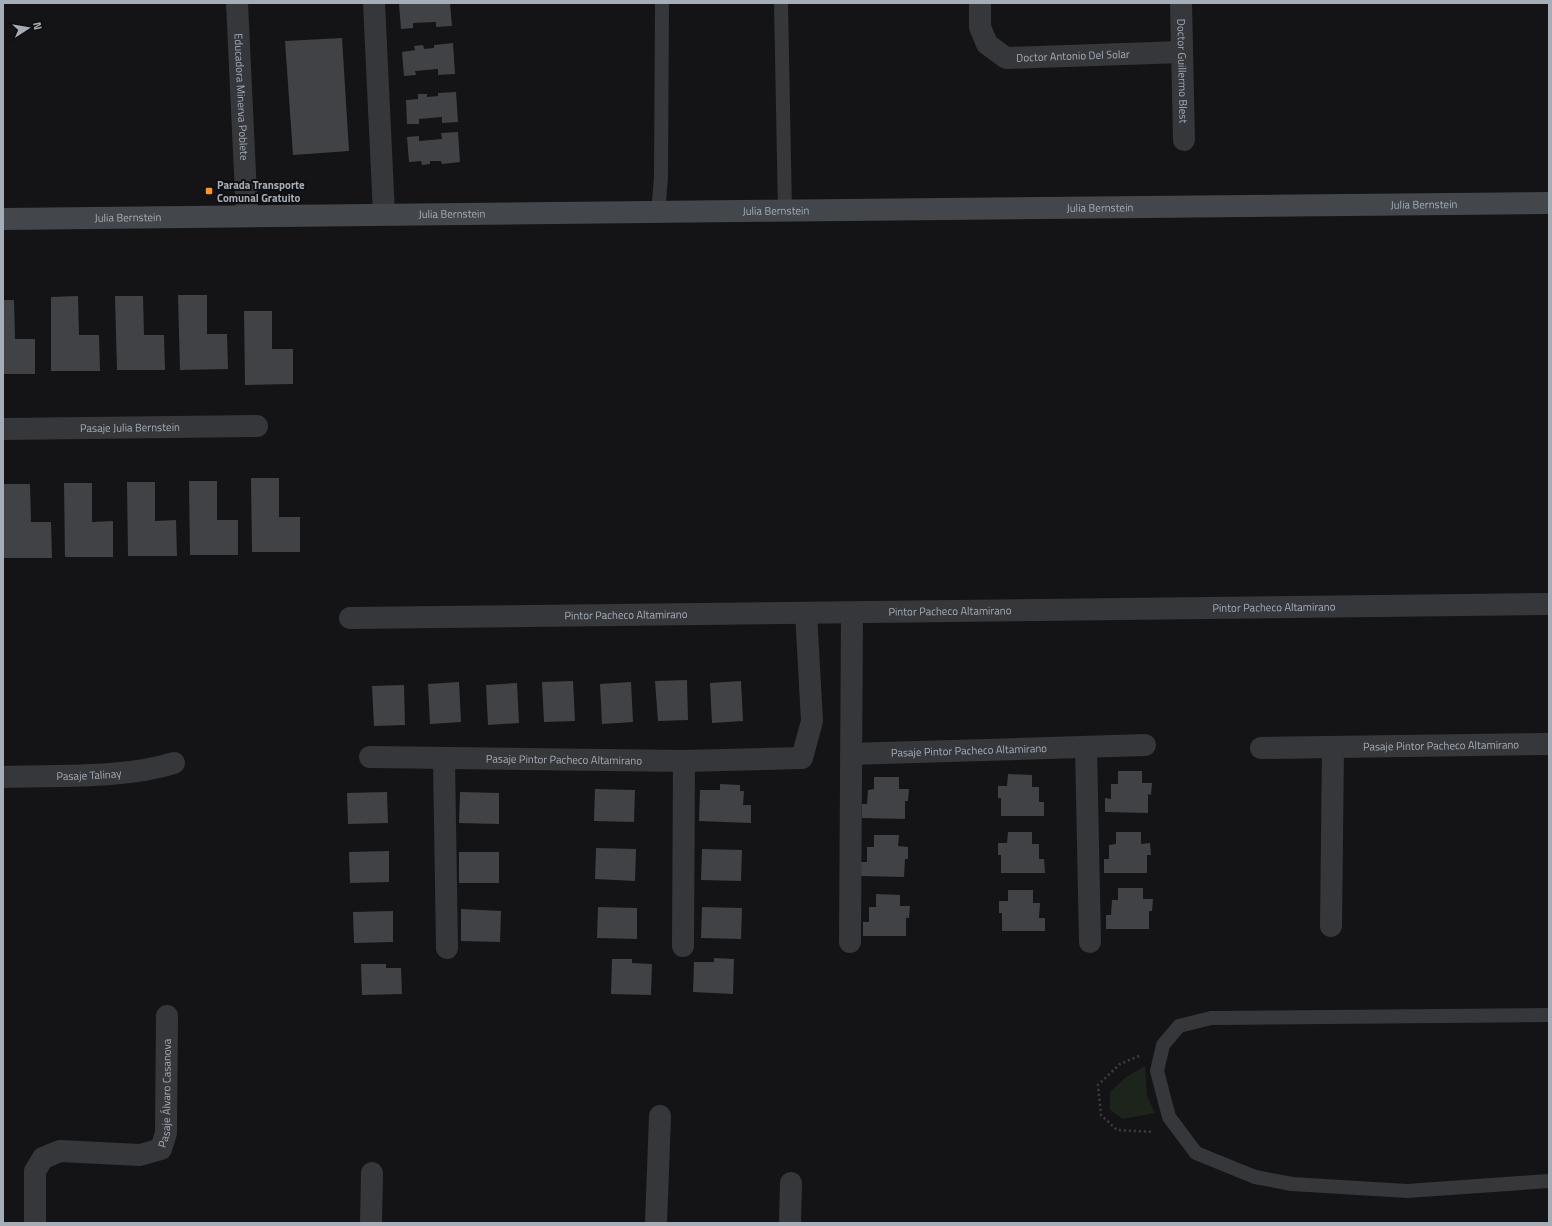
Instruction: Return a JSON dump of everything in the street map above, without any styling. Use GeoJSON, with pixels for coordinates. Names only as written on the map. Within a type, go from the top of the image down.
{"type":"FeatureCollection","features":[{"type":"Feature","properties":{"kind":"street","name":"Educadora Minerva Poblete"},"geometry":{"type":"LineString","coordinates":[[237,3],[247,216]]}},
{"type":"Feature","properties":{"kind":"street"},"geometry":{"type":"LineString","coordinates":[[374,3],[384,214]]}},
{"type":"Feature","properties":{"kind":"street","name":"Doctor Antonio Del Solar"},"geometry":{"type":"LineString","coordinates":[[980,3],[980,27],[987,44],[1006,58],[1182,52]]}},
{"type":"Feature","properties":{"kind":"street","name":"Doctor Guillermo Blest"},"geometry":{"type":"LineString","coordinates":[[1181,3],[1184,140]]}},
{"type":"Feature","properties":{"kind":"street","name":"Julia Bernstein"},"geometry":{"type":"LineString","coordinates":[[3,219],[1549,203]]}},
{"type":"Feature","properties":{"kind":"street","name":"Pasaje Julia Bernstein"},"geometry":{"type":"LineString","coordinates":[[3,429],[257,426]]}},
{"type":"Feature","properties":{"kind":"street","name":"Pintor Pacheco Altamirano"},"geometry":{"type":"LineString","coordinates":[[350,618],[1549,604]]}},
{"type":"Feature","properties":{"kind":"street","name":"Pasaje Pintor Pacheco Altamirano"},"geometry":{"type":"LineString","coordinates":[[370,757],[684,761],[802,758],[812,721],[806,613]]}},
{"type":"Feature","properties":{"kind":"street"},"geometry":{"type":"LineString","coordinates":[[850,942],[852,613]]}},
{"type":"Feature","properties":{"kind":"street","name":"Pasaje Pintor Pacheco Altamirano"},"geometry":{"type":"LineString","coordinates":[[1261,748],[1549,744]]}},
{"type":"Feature","properties":{"kind":"street","name":"Pasaje Pintor Pacheco Altamirano"},"geometry":{"type":"LineString","coordinates":[[851,754],[1144,745]]}},
{"type":"Feature","properties":{"kind":"street"},"geometry":{"type":"LineString","coordinates":[[1086,747],[1090,942]]}},
{"type":"Feature","properties":{"kind":"street"},"geometry":{"type":"LineString","coordinates":[[1331,926],[1333,748]]}},
{"type":"Feature","properties":{"kind":"street"},"geometry":{"type":"LineString","coordinates":[[444,759],[447,948]]}},
{"type":"Feature","properties":{"kind":"street"},"geometry":{"type":"LineString","coordinates":[[683,946],[684,761]]}},
{"type":"Feature","properties":{"kind":"street","name":"Pasaje Talinay"},"geometry":{"type":"LineString","coordinates":[[3,777],[132,773],[153,770],[174,763]]}},
{"type":"Feature","properties":{"kind":"street","name":"Pasaje Álvaro Casanova"},"geometry":{"type":"LineString","coordinates":[[35,1223],[35,1172],[43,1158],[60,1150],[140,1155],[161,1149],[166,1133],[167,1016]]}},
{"type":"Feature","properties":{"kind":"street"},"geometry":{"type":"LineString","coordinates":[[656,1223],[660,1116]]}},
{"type":"Feature","properties":{"kind":"street"},"geometry":{"type":"LineString","coordinates":[[371,1223],[372,1173]]}},
{"type":"Feature","properties":{"kind":"street"},"geometry":{"type":"LineString","coordinates":[[790,1223],[791,1183]]}},
{"type":"Feature","properties":{"kind":"lane"},"geometry":{"type":"LineString","coordinates":[[658,213],[661,177],[662,3]]}},
{"type":"Feature","properties":{"kind":"lane"},"geometry":{"type":"LineString","coordinates":[[781,3],[785,212]]}},
{"type":"Feature","properties":{"kind":"lane"},"geometry":{"type":"LineString","coordinates":[[1549,1015],[1211,1018],[1180,1026],[1163,1045],[1157,1071],[1169,1117],[1196,1153],[1255,1177],[1292,1184],[1407,1191],[1549,1181]]}},
{"type":"Feature","properties":{"kind":"path"},"geometry":{"type":"LineString","coordinates":[[1162,1050],[1145,1053],[1120,1064],[1098,1086],[1101,1115],[1117,1130],[1182,1134]]}},
{"type":"Feature","properties":{"kind":"shaded area"},"geometry":{"type":"Polygon","coordinates":[[[1145,1066],[1147,1096],[1155,1113],[1123,1119],[1110,1110],[1110,1092],[1126,1077],[1145,1066]]]}},
{"type":"Feature","properties":{"kind":"building"},"geometry":{"type":"Polygon","coordinates":[[[450,3],[452,26],[436,27],[436,22],[413,23],[413,28],[401,29],[399,4],[450,3]]]}},
{"type":"Feature","properties":{"kind":"building"},"geometry":{"type":"Polygon","coordinates":[[[342,38],[349,151],[293,155],[285,41],[342,38]]]}},
{"type":"Feature","properties":{"kind":"building"},"geometry":{"type":"Polygon","coordinates":[[[453,43],[455,74],[438,75],[438,69],[415,71],[416,75],[404,76],[402,52],[415,50],[414,46],[423,45],[424,49],[434,48],[434,45],[453,43]]]}},
{"type":"Feature","properties":{"kind":"building"},"geometry":{"type":"Polygon","coordinates":[[[456,92],[458,122],[442,123],[442,117],[419,119],[419,124],[407,124],[406,100],[418,99],[418,94],[427,94],[427,97],[438,96],[438,93],[456,92]]]}},
{"type":"Feature","properties":{"kind":"building"},"geometry":{"type":"Polygon","coordinates":[[[458,132],[460,162],[442,164],[441,161],[430,161],[430,164],[422,165],[421,161],[409,162],[407,137],[419,136],[419,141],[442,139],[441,133],[458,132]]]}},
{"type":"Feature","properties":{"kind":"building"},"geometry":{"type":"Polygon","coordinates":[[[178,295],[207,295],[207,334],[227,334],[228,369],[180,370],[178,295]]]}},
{"type":"Feature","properties":{"kind":"building"},"geometry":{"type":"Polygon","coordinates":[[[78,296],[79,335],[99,335],[100,371],[51,371],[51,297],[78,296]]]}},
{"type":"Feature","properties":{"kind":"building"},"geometry":{"type":"Polygon","coordinates":[[[115,296],[143,296],[144,335],[164,335],[165,370],[117,370],[115,296]]]}},
{"type":"Feature","properties":{"kind":"building"},"geometry":{"type":"Polygon","coordinates":[[[3,300],[14,300],[15,339],[35,339],[35,374],[3,374],[3,300]]]}},
{"type":"Feature","properties":{"kind":"building"},"geometry":{"type":"Polygon","coordinates":[[[244,311],[272,311],[272,349],[293,349],[293,384],[245,385],[244,311]]]}},
{"type":"Feature","properties":{"kind":"building"},"geometry":{"type":"Polygon","coordinates":[[[251,478],[279,478],[279,517],[300,517],[300,552],[252,552],[251,478]]]}},
{"type":"Feature","properties":{"kind":"building"},"geometry":{"type":"Polygon","coordinates":[[[189,481],[217,481],[217,520],[238,520],[238,555],[190,555],[189,481]]]}},
{"type":"Feature","properties":{"kind":"building"},"geometry":{"type":"Polygon","coordinates":[[[127,482],[155,482],[155,521],[176,520],[177,556],[128,556],[127,482]]]}},
{"type":"Feature","properties":{"kind":"building"},"geometry":{"type":"Polygon","coordinates":[[[64,483],[92,483],[92,522],[113,521],[113,557],[65,557],[64,483]]]}},
{"type":"Feature","properties":{"kind":"building"},"geometry":{"type":"Polygon","coordinates":[[[3,484],[30,484],[31,522],[51,522],[52,558],[3,558],[3,484]]]}},
{"type":"Feature","properties":{"kind":"building"},"geometry":{"type":"Polygon","coordinates":[[[687,680],[688,720],[658,721],[655,681],[687,680]]]}},
{"type":"Feature","properties":{"kind":"building"},"geometry":{"type":"Polygon","coordinates":[[[573,681],[575,721],[544,722],[542,682],[573,681]]]}},
{"type":"Feature","properties":{"kind":"building"},"geometry":{"type":"Polygon","coordinates":[[[741,681],[743,721],[712,723],[710,683],[741,681]]]}},
{"type":"Feature","properties":{"kind":"building"},"geometry":{"type":"Polygon","coordinates":[[[459,682],[461,722],[430,724],[428,684],[459,682]]]}},
{"type":"Feature","properties":{"kind":"building"},"geometry":{"type":"Polygon","coordinates":[[[631,682],[633,722],[602,724],[600,684],[631,682]]]}},
{"type":"Feature","properties":{"kind":"building"},"geometry":{"type":"Polygon","coordinates":[[[517,683],[519,723],[488,725],[486,685],[517,683]]]}},
{"type":"Feature","properties":{"kind":"building"},"geometry":{"type":"Polygon","coordinates":[[[404,685],[405,725],[374,726],[372,686],[404,685]]]}},
{"type":"Feature","properties":{"kind":"building"},"geometry":{"type":"Polygon","coordinates":[[[1118,771],[1142,771],[1142,783],[1152,783],[1151,795],[1148,794],[1148,813],[1105,812],[1105,798],[1111,799],[1111,784],[1118,784],[1118,771]]]}},
{"type":"Feature","properties":{"kind":"building"},"geometry":{"type":"Polygon","coordinates":[[[1008,774],[1032,775],[1032,787],[1039,787],[1039,802],[1044,802],[1044,816],[1001,816],[1001,798],[998,798],[998,786],[1007,786],[1008,774]]]}},
{"type":"Feature","properties":{"kind":"building"},"geometry":{"type":"Polygon","coordinates":[[[874,777],[899,777],[899,789],[909,789],[908,801],[905,801],[905,819],[862,818],[862,804],[867,804],[868,790],[874,789],[874,777]]]}},
{"type":"Feature","properties":{"kind":"building"},"geometry":{"type":"Polygon","coordinates":[[[720,784],[740,785],[740,791],[744,791],[743,805],[751,805],[751,823],[699,821],[700,790],[720,790],[720,784]]]}},
{"type":"Feature","properties":{"kind":"building"},"geometry":{"type":"Polygon","coordinates":[[[595,789],[635,790],[634,822],[594,821],[595,789]]]}},
{"type":"Feature","properties":{"kind":"building"},"geometry":{"type":"Polygon","coordinates":[[[387,792],[388,823],[348,824],[347,793],[387,792]]]}},
{"type":"Feature","properties":{"kind":"building"},"geometry":{"type":"Polygon","coordinates":[[[460,792],[499,793],[499,824],[459,823],[460,792]]]}},
{"type":"Feature","properties":{"kind":"building"},"geometry":{"type":"Polygon","coordinates":[[[1008,832],[1032,832],[1032,844],[1039,844],[1039,859],[1044,859],[1045,873],[1001,873],[1001,855],[998,855],[998,843],[1007,843],[1008,832]]]}},
{"type":"Feature","properties":{"kind":"building"},"geometry":{"type":"Polygon","coordinates":[[[1116,832],[1141,832],[1141,844],[1150,843],[1151,855],[1147,855],[1147,873],[1104,873],[1104,859],[1109,859],[1109,845],[1116,844],[1116,832]]]}},
{"type":"Feature","properties":{"kind":"building"},"geometry":{"type":"Polygon","coordinates":[[[874,835],[899,835],[898,846],[908,847],[908,859],[905,859],[904,877],[861,876],[861,862],[867,862],[867,847],[874,847],[874,835]]]}},
{"type":"Feature","properties":{"kind":"building"},"geometry":{"type":"Polygon","coordinates":[[[596,848],[636,849],[635,881],[595,879],[596,848]]]}},
{"type":"Feature","properties":{"kind":"building"},"geometry":{"type":"Polygon","coordinates":[[[702,849],[742,850],[741,881],[701,880],[702,849]]]}},
{"type":"Feature","properties":{"kind":"building"},"geometry":{"type":"Polygon","coordinates":[[[389,851],[389,882],[350,883],[349,852],[389,851]]]}},
{"type":"Feature","properties":{"kind":"building"},"geometry":{"type":"Polygon","coordinates":[[[459,852],[499,852],[499,883],[459,883],[459,852]]]}},
{"type":"Feature","properties":{"kind":"building"},"geometry":{"type":"Polygon","coordinates":[[[1118,888],[1143,888],[1143,899],[1153,899],[1152,911],[1149,911],[1149,929],[1106,929],[1106,915],[1111,915],[1112,900],[1118,900],[1118,888]]]}},
{"type":"Feature","properties":{"kind":"building"},"geometry":{"type":"Polygon","coordinates":[[[1008,890],[1033,890],[1033,903],[1040,903],[1039,918],[1045,918],[1045,931],[1002,931],[1002,913],[999,913],[999,901],[1008,901],[1008,890]]]}},
{"type":"Feature","properties":{"kind":"building"},"geometry":{"type":"Polygon","coordinates":[[[876,894],[900,895],[900,906],[910,906],[909,918],[906,918],[906,936],[863,936],[863,922],[869,922],[869,907],[876,907],[876,894]]]}},
{"type":"Feature","properties":{"kind":"building"},"geometry":{"type":"Polygon","coordinates":[[[598,907],[637,908],[637,939],[597,938],[598,907]]]}},
{"type":"Feature","properties":{"kind":"building"},"geometry":{"type":"Polygon","coordinates":[[[702,907],[742,908],[741,939],[701,938],[702,907]]]}},
{"type":"Feature","properties":{"kind":"building"},"geometry":{"type":"Polygon","coordinates":[[[461,909],[501,911],[500,942],[461,941],[461,909]]]}},
{"type":"Feature","properties":{"kind":"building"},"geometry":{"type":"Polygon","coordinates":[[[393,911],[393,942],[354,943],[353,912],[393,911]]]}},
{"type":"Feature","properties":{"kind":"building"},"geometry":{"type":"Polygon","coordinates":[[[714,958],[734,959],[733,994],[693,992],[694,962],[714,962],[714,958]]]}},
{"type":"Feature","properties":{"kind":"building"},"geometry":{"type":"Polygon","coordinates":[[[612,959],[632,959],[632,963],[652,964],[651,995],[611,994],[612,959]]]}},
{"type":"Feature","properties":{"kind":"building"},"geometry":{"type":"Polygon","coordinates":[[[361,964],[386,964],[386,968],[401,968],[402,994],[362,995],[361,964]]]}},
{"type":"Feature","properties":{"kind":"place","name":"Parada Transporte Comunal Gratuito"},"geometry":{"type":"Point","coordinates":[209,191]}}]}
